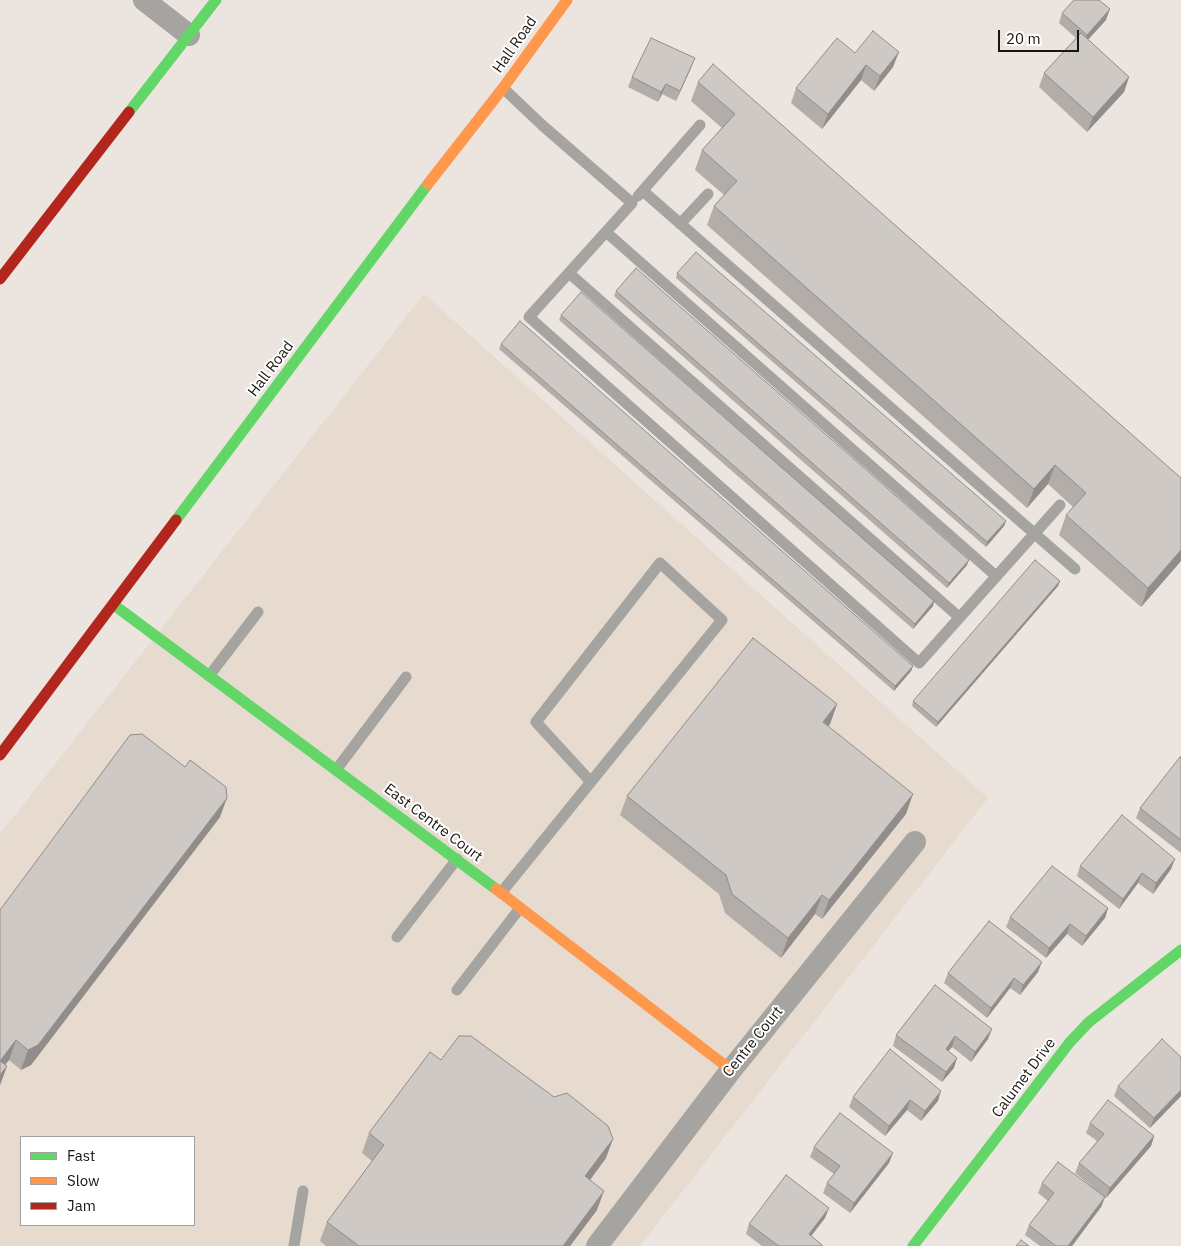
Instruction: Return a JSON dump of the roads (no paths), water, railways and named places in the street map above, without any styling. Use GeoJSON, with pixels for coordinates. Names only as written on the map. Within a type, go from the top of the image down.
{"type":"FeatureCollection","features":[{"type":"Feature","properties":{"kind":"main road"},"geometry":{"type":"LineString","coordinates":[[0,279],[216,0]]}},
{"type":"Feature","properties":{"kind":"main road","name":"Hall Road"},"geometry":{"type":"LineString","coordinates":[[0,755],[422,192],[503,88],[567,0]]}},
{"type":"Feature","properties":{"kind":"main road","name":"East Centre Court"},"geometry":{"type":"LineString","coordinates":[[114,605],[502,893],[731,1070]]}},
{"type":"Feature","properties":{"kind":"main road","name":"Calumet Drive"},"geometry":{"type":"LineString","coordinates":[[913,1246],[1070,1042],[1089,1022],[1181,950]]}},
{"type":"Feature","properties":{"kind":"street"},"geometry":{"type":"LineString","coordinates":[[144,0],[189,35]]}},
{"type":"Feature","properties":{"kind":"street","name":"Centre Court"},"geometry":{"type":"LineString","coordinates":[[598,1246],[731,1070],[915,842]]}},
{"type":"Feature","properties":{"kind":"lane"},"geometry":{"type":"LineString","coordinates":[[503,88],[542,125],[632,203]]}},
{"type":"Feature","properties":{"kind":"lane"},"geometry":{"type":"LineString","coordinates":[[700,125],[529,318],[919,663],[1060,505]]}},
{"type":"Feature","properties":{"kind":"lane"},"geometry":{"type":"LineString","coordinates":[[642,190],[1075,569]]}},
{"type":"Feature","properties":{"kind":"lane"},"geometry":{"type":"LineString","coordinates":[[680,224],[708,194]]}},
{"type":"Feature","properties":{"kind":"lane"},"geometry":{"type":"LineString","coordinates":[[606,232],[996,576]]}},
{"type":"Feature","properties":{"kind":"lane"},"geometry":{"type":"LineString","coordinates":[[569,273],[959,617]]}},
{"type":"Feature","properties":{"kind":"lane"},"geometry":{"type":"LineString","coordinates":[[502,893],[722,620],[660,563],[536,722],[591,782]]}},
{"type":"Feature","properties":{"kind":"lane"},"geometry":{"type":"LineString","coordinates":[[209,676],[258,612]]}},
{"type":"Feature","properties":{"kind":"lane"},"geometry":{"type":"LineString","coordinates":[[336,770],[406,677]]}},
{"type":"Feature","properties":{"kind":"lane"},"geometry":{"type":"LineString","coordinates":[[397,937],[456,859]]}},
{"type":"Feature","properties":{"kind":"lane"},"geometry":{"type":"LineString","coordinates":[[457,990],[520,907]]}},
{"type":"Feature","properties":{"kind":"lane"},"geometry":{"type":"LineString","coordinates":[[294,1246],[303,1190]]}}]}
